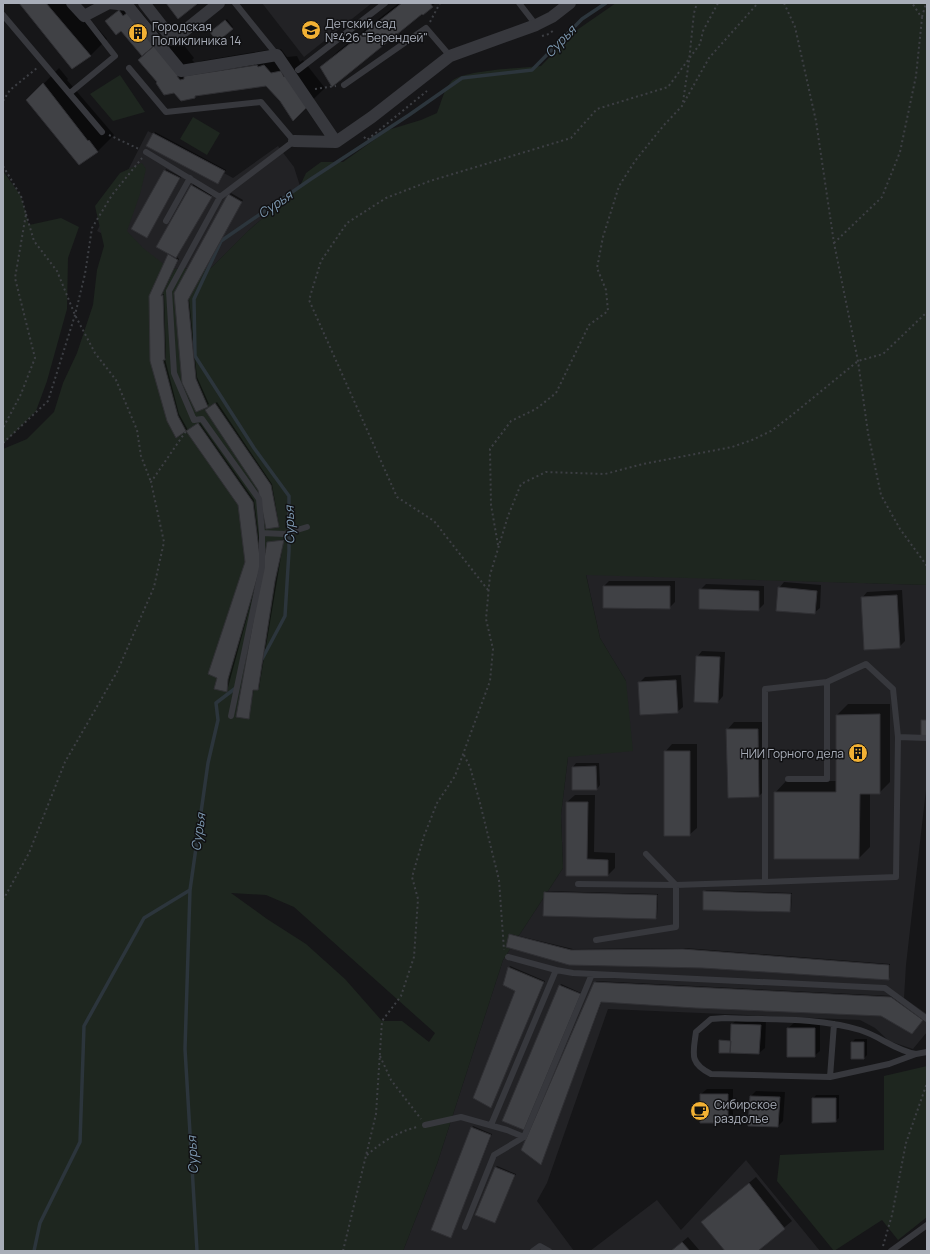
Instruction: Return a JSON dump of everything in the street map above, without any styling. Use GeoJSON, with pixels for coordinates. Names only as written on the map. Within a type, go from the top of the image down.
{"type":"FeatureCollection","features":[{"type":"Feature","properties":{"kind":"street"},"geometry":{"type":"LineString","coordinates":[[72,3],[84,16],[109,3],[127,4],[181,71],[277,55],[336,142]]}},
{"type":"Feature","properties":{"kind":"street"},"geometry":{"type":"LineString","coordinates":[[144,3],[173,40],[219,3]]}},
{"type":"Feature","properties":{"kind":"street"},"geometry":{"type":"LineString","coordinates":[[294,141],[336,142],[354,128],[372,117],[450,56],[536,25],[552,17],[570,3]]}},
{"type":"Feature","properties":{"kind":"lane"},"geometry":{"type":"LineString","coordinates":[[235,3],[277,55]]}},
{"type":"Feature","properties":{"kind":"lane"},"geometry":{"type":"LineString","coordinates":[[298,70],[385,3]]}},
{"type":"Feature","properties":{"kind":"lane"},"geometry":{"type":"LineString","coordinates":[[519,3],[536,25]]}},
{"type":"Feature","properties":{"kind":"lane"},"geometry":{"type":"LineString","coordinates":[[3,15],[102,132]]}},
{"type":"Feature","properties":{"kind":"lane"},"geometry":{"type":"LineString","coordinates":[[70,93],[115,56],[84,16]]}},
{"type":"Feature","properties":{"kind":"lane"},"geometry":{"type":"LineString","coordinates":[[344,86],[426,28],[450,56]]}},
{"type":"Feature","properties":{"kind":"lane"},"geometry":{"type":"LineString","coordinates":[[129,68],[166,112],[261,102],[294,141],[220,197],[169,291],[174,374],[194,420],[202,419],[258,499],[262,533],[262,568],[231,716]]}},
{"type":"Feature","properties":{"kind":"lane"},"geometry":{"type":"LineString","coordinates":[[146,152],[220,197]]}},
{"type":"Feature","properties":{"kind":"lane"},"geometry":{"type":"LineString","coordinates":[[166,221],[190,178]]}},
{"type":"Feature","properties":{"kind":"lane"},"geometry":{"type":"LineString","coordinates":[[262,533],[284,534],[307,527]]}},
{"type":"Feature","properties":{"kind":"lane"},"geometry":{"type":"LineString","coordinates":[[578,884],[676,885],[765,882],[896,877],[898,737],[893,689],[866,664],[827,682],[765,689],[765,882]]}},
{"type":"Feature","properties":{"kind":"lane"},"geometry":{"type":"LineString","coordinates":[[788,779],[827,779],[827,682]]}},
{"type":"Feature","properties":{"kind":"lane"},"geometry":{"type":"LineString","coordinates":[[898,737],[927,738]]}},
{"type":"Feature","properties":{"kind":"lane"},"geometry":{"type":"LineString","coordinates":[[596,940],[676,927],[676,885],[646,854]]}},
{"type":"Feature","properties":{"kind":"lane"},"geometry":{"type":"LineString","coordinates":[[508,957],[556,970],[592,974],[885,988],[927,1019]]}},
{"type":"Feature","properties":{"kind":"lane"},"geometry":{"type":"LineString","coordinates":[[491,1125],[556,970]]}},
{"type":"Feature","properties":{"kind":"lane"},"geometry":{"type":"LineString","coordinates":[[465,1227],[494,1155],[524,1137],[592,974]]}},
{"type":"Feature","properties":{"kind":"lane"},"geometry":{"type":"LineString","coordinates":[[916,1054],[902,1051],[861,1030],[834,1024],[792,1020],[711,1019],[696,1032],[693,1054],[700,1068],[711,1074],[830,1077],[889,1064],[916,1054],[927,1052]]}},
{"type":"Feature","properties":{"kind":"lane"},"geometry":{"type":"LineString","coordinates":[[830,1077],[834,1024]]}},
{"type":"Feature","properties":{"kind":"lane"},"geometry":{"type":"LineString","coordinates":[[425,1125],[461,1117],[491,1125],[524,1137]]}},
{"type":"Feature","properties":{"kind":"lane"},"geometry":{"type":"LineString","coordinates":[[892,1251],[927,1225]]}},
{"type":"Feature","properties":{"kind":"lane"},"geometry":{"type":"LineString","coordinates":[[533,1251],[540,1246],[549,1251]]}},
{"type":"Feature","properties":{"kind":"path"},"geometry":{"type":"LineString","coordinates":[[426,28],[440,3]]}},
{"type":"Feature","properties":{"kind":"path"},"geometry":{"type":"LineString","coordinates":[[682,106],[694,13],[698,3]]}},
{"type":"Feature","properties":{"kind":"path"},"geometry":{"type":"LineString","coordinates":[[488,591],[434,521],[398,497],[309,300],[321,261],[347,223],[386,198],[430,182],[571,138],[597,109],[668,87],[689,61],[700,44],[704,31],[718,3]]}},
{"type":"Feature","properties":{"kind":"path"},"geometry":{"type":"LineString","coordinates":[[499,546],[491,505],[490,450],[511,421],[536,409],[556,393],[588,325],[608,311],[606,290],[597,268],[603,237],[619,186],[635,161],[664,125],[682,106],[709,58],[758,3]]}},
{"type":"Feature","properties":{"kind":"path"},"geometry":{"type":"LineString","coordinates":[[784,3],[795,26],[816,120],[834,242],[858,361],[868,433],[881,495],[900,529],[927,566]]}},
{"type":"Feature","properties":{"kind":"path"},"geometry":{"type":"LineString","coordinates":[[912,3],[922,18]]}},
{"type":"Feature","properties":{"kind":"path"},"geometry":{"type":"LineString","coordinates":[[834,242],[882,197],[895,165],[900,152],[916,76],[922,18],[926,3]]}},
{"type":"Feature","properties":{"kind":"path"},"geometry":{"type":"LineString","coordinates":[[542,36],[549,34],[555,29]]}},
{"type":"Feature","properties":{"kind":"path"},"geometry":{"type":"LineString","coordinates":[[3,101],[10,90],[44,62]]}},
{"type":"Feature","properties":{"kind":"path"},"geometry":{"type":"LineString","coordinates":[[302,90],[344,86]]}},
{"type":"Feature","properties":{"kind":"path"},"geometry":{"type":"LineString","coordinates":[[354,128],[367,140],[432,87]]}},
{"type":"Feature","properties":{"kind":"path"},"geometry":{"type":"LineString","coordinates":[[3,443],[48,401],[75,315],[85,274],[92,228],[112,195],[146,152],[102,132]]}},
{"type":"Feature","properties":{"kind":"path"},"geometry":{"type":"LineString","coordinates":[[3,166],[21,196],[34,241],[57,271],[75,315],[95,353],[116,380],[137,430],[141,456],[151,482],[164,542],[154,587],[117,672],[66,762],[29,853],[3,900]]}},
{"type":"Feature","properties":{"kind":"path"},"geometry":{"type":"LineString","coordinates":[[3,428],[21,394],[35,358],[15,278],[26,214]]}},
{"type":"Feature","properties":{"kind":"path"},"geometry":{"type":"LineString","coordinates":[[343,1251],[376,1114],[382,1021],[401,996],[414,957],[418,899],[412,877],[424,836],[437,803],[455,776],[490,682],[493,649],[486,619],[490,574],[508,516],[521,484],[546,472],[605,474],[643,464],[732,447],[752,440],[771,431],[792,416],[858,361],[884,354],[927,312]]}},
{"type":"Feature","properties":{"kind":"path"},"geometry":{"type":"LineString","coordinates":[[151,482],[186,431]]}},
{"type":"Feature","properties":{"kind":"path"},"geometry":{"type":"LineString","coordinates":[[464,755],[470,767],[499,880],[504,950],[508,957]]}},
{"type":"Feature","properties":{"kind":"path"},"geometry":{"type":"LineString","coordinates":[[3,891],[4,896]]}},
{"type":"Feature","properties":{"kind":"path"},"geometry":{"type":"LineString","coordinates":[[367,1155],[380,1144],[400,1132],[425,1125],[391,1080],[380,1055]]}},
{"type":"Feature","properties":{"kind":"path"},"geometry":{"type":"LineString","coordinates":[[881,1251],[892,1215],[906,1143],[927,1083]]}},
{"type":"Feature","properties":{"kind":"shaded area","name":"Детский сад №426 \"Берендей\""},"geometry":{"type":"Polygon","coordinates":[[[262,3],[372,3],[304,57],[262,3]]]}},
{"type":"Feature","properties":{"kind":"shaded area"},"geometry":{"type":"Polygon","coordinates":[[[616,3],[927,3],[927,585],[586,575],[600,638],[626,681],[633,751],[568,757],[561,815],[563,868],[503,960],[437,1164],[403,1251],[3,1251],[3,449],[27,439],[54,412],[63,383],[77,353],[93,305],[97,270],[104,246],[95,206],[120,173],[142,163],[146,169],[140,194],[127,231],[143,248],[170,269],[211,268],[248,231],[300,186],[306,173],[321,162],[343,162],[388,130],[421,120],[437,113],[446,88],[457,78],[479,72],[541,66],[574,32],[616,3]],[[231,893],[267,919],[306,944],[345,979],[382,1021],[402,1021],[429,1042],[435,1033],[294,907],[266,895],[231,893]]]}},
{"type":"Feature","properties":{"kind":"shaded area"},"geometry":{"type":"Polygon","coordinates":[[[120,75],[145,112],[113,121],[90,94],[120,75]]]}},
{"type":"Feature","properties":{"kind":"shaded area"},"geometry":{"type":"Polygon","coordinates":[[[193,117],[220,133],[207,155],[180,139],[193,117]]]}},
{"type":"Feature","properties":{"kind":"shaded area"},"geometry":{"type":"Polygon","coordinates":[[[148,131],[233,178],[278,146],[294,167],[300,186],[248,231],[211,268],[170,269],[97,231],[148,131]]]}},
{"type":"Feature","properties":{"kind":"shaded area"},"geometry":{"type":"Polygon","coordinates":[[[3,171],[21,196],[29,225],[61,218],[79,227],[68,258],[67,309],[47,381],[36,411],[5,442],[3,447],[3,171]]]}},
{"type":"Feature","properties":{"kind":"shaded area"},"geometry":{"type":"Polygon","coordinates":[[[586,574],[927,585],[927,781],[906,965],[904,998],[927,1014],[927,1032],[913,1049],[889,1041],[875,1028],[860,1020],[608,1009],[547,1183],[537,1201],[574,1251],[403,1251],[437,1164],[503,960],[563,868],[561,815],[568,757],[626,681],[600,638],[586,574]]]}},
{"type":"Feature","properties":{"kind":"shaded area"},"geometry":{"type":"Polygon","coordinates":[[[927,1066],[927,1217],[898,1240],[882,1220],[834,1251],[777,1181],[780,1155],[884,1150],[884,1076],[927,1066]]]}},
{"type":"Feature","properties":{"kind":"shaded area"},"geometry":{"type":"Polygon","coordinates":[[[746,1160],[820,1251],[590,1251],[657,1200],[681,1230],[746,1160]]]}},
{"type":"Feature","properties":{"kind":"building"},"geometry":{"type":"Polygon","coordinates":[[[19,3],[46,3],[91,56],[72,69],[19,3]]]}},
{"type":"Feature","properties":{"kind":"building"},"geometry":{"type":"Polygon","coordinates":[[[166,3],[196,3],[197,4],[178,19],[166,3]]]}},
{"type":"Feature","properties":{"kind":"building"},"geometry":{"type":"Polygon","coordinates":[[[402,3],[430,3],[433,7],[423,15],[422,14],[332,87],[320,67],[402,3]]]}},
{"type":"Feature","properties":{"kind":"building","name":"Городская Поликлиника 14"},"geometry":{"type":"Polygon","coordinates":[[[132,9],[155,45],[142,56],[121,31],[116,35],[105,21],[119,10],[123,16],[132,9]]]}},
{"type":"Feature","properties":{"kind":"building"},"geometry":{"type":"Polygon","coordinates":[[[225,20],[233,29],[217,42],[210,32],[225,20]]]}},
{"type":"Feature","properties":{"kind":"building"},"geometry":{"type":"Polygon","coordinates":[[[155,45],[179,74],[177,76],[180,80],[184,79],[184,76],[264,65],[271,73],[281,71],[284,77],[286,75],[310,104],[293,121],[280,101],[266,86],[195,96],[195,98],[181,101],[174,93],[164,95],[156,83],[157,82],[138,60],[155,45]]]}},
{"type":"Feature","properties":{"kind":"building"},"geometry":{"type":"Polygon","coordinates":[[[43,83],[98,152],[79,165],[26,100],[43,83]]]}},
{"type":"Feature","properties":{"kind":"building"},"geometry":{"type":"Polygon","coordinates":[[[153,133],[225,171],[218,184],[146,146],[153,133]]]}},
{"type":"Feature","properties":{"kind":"building"},"geometry":{"type":"Polygon","coordinates":[[[164,170],[180,178],[147,238],[131,229],[164,170]]]}},
{"type":"Feature","properties":{"kind":"building"},"geometry":{"type":"Polygon","coordinates":[[[191,185],[212,197],[176,258],[156,247],[191,185]]]}},
{"type":"Feature","properties":{"kind":"building"},"geometry":{"type":"Polygon","coordinates":[[[228,194],[242,202],[188,300],[196,379],[208,407],[196,412],[182,383],[174,293],[228,194]]]}},
{"type":"Feature","properties":{"kind":"building"},"geometry":{"type":"Polygon","coordinates":[[[168,254],[178,260],[161,296],[163,295],[165,360],[163,360],[178,416],[186,431],[176,438],[167,421],[150,361],[149,296],[168,254]]]}},
{"type":"Feature","properties":{"kind":"building"},"geometry":{"type":"Polygon","coordinates":[[[215,403],[271,485],[279,527],[266,529],[258,490],[205,410],[215,403]]]}},
{"type":"Feature","properties":{"kind":"building"},"geometry":{"type":"Polygon","coordinates":[[[198,423],[253,502],[261,565],[228,679],[227,692],[214,689],[217,678],[208,674],[245,562],[238,505],[186,431],[198,423]]]}},
{"type":"Feature","properties":{"kind":"building"},"geometry":{"type":"Polygon","coordinates":[[[284,540],[275,581],[258,690],[253,690],[249,719],[236,717],[267,542],[284,540]]]}},
{"type":"Feature","properties":{"kind":"building"},"geometry":{"type":"Polygon","coordinates":[[[603,586],[670,586],[670,609],[603,608],[603,586]]]}},
{"type":"Feature","properties":{"kind":"building"},"geometry":{"type":"Polygon","coordinates":[[[778,587],[817,591],[815,614],[776,611],[778,587]]]}},
{"type":"Feature","properties":{"kind":"building"},"geometry":{"type":"Polygon","coordinates":[[[699,589],[759,591],[759,611],[699,609],[699,589]]]}},
{"type":"Feature","properties":{"kind":"building"},"geometry":{"type":"Polygon","coordinates":[[[897,595],[900,648],[864,650],[861,597],[897,595]]]}},
{"type":"Feature","properties":{"kind":"building"},"geometry":{"type":"Polygon","coordinates":[[[696,656],[720,657],[718,703],[694,702],[696,656]]]}},
{"type":"Feature","properties":{"kind":"building"},"geometry":{"type":"Polygon","coordinates":[[[676,680],[678,713],[640,715],[638,682],[676,680]]]}},
{"type":"Feature","properties":{"kind":"building","name":"НИИ Горного дела"},"geometry":{"type":"Polygon","coordinates":[[[880,714],[880,794],[860,794],[859,859],[774,859],[774,792],[836,792],[836,715],[880,714]]]}},
{"type":"Feature","properties":{"kind":"building"},"geometry":{"type":"Polygon","coordinates":[[[921,720],[927,720],[927,736],[921,736],[921,720]]]}},
{"type":"Feature","properties":{"kind":"building"},"geometry":{"type":"Polygon","coordinates":[[[726,729],[758,729],[759,797],[728,798],[726,729]]]}},
{"type":"Feature","properties":{"kind":"building"},"geometry":{"type":"Polygon","coordinates":[[[664,751],[690,751],[690,836],[664,836],[664,751]]]}},
{"type":"Feature","properties":{"kind":"building"},"geometry":{"type":"Polygon","coordinates":[[[596,766],[597,790],[572,790],[572,767],[596,766]]]}},
{"type":"Feature","properties":{"kind":"building"},"geometry":{"type":"Polygon","coordinates":[[[566,802],[588,802],[587,859],[608,860],[608,876],[566,876],[566,802]]]}},
{"type":"Feature","properties":{"kind":"building"},"geometry":{"type":"Polygon","coordinates":[[[703,891],[791,894],[790,912],[703,910],[703,891]]]}},
{"type":"Feature","properties":{"kind":"building"},"geometry":{"type":"Polygon","coordinates":[[[544,892],[657,895],[656,919],[543,916],[544,892]]]}},
{"type":"Feature","properties":{"kind":"building"},"geometry":{"type":"Polygon","coordinates":[[[509,934],[571,950],[683,949],[889,965],[889,980],[702,968],[569,965],[506,947],[509,934]]]}},
{"type":"Feature","properties":{"kind":"building"},"geometry":{"type":"Polygon","coordinates":[[[508,967],[544,982],[491,1108],[473,1098],[515,991],[503,985],[508,967]]]}},
{"type":"Feature","properties":{"kind":"building"},"geometry":{"type":"Polygon","coordinates":[[[594,982],[891,997],[923,1020],[912,1034],[881,1016],[695,1008],[601,1002],[541,1165],[521,1150],[594,982]]]}},
{"type":"Feature","properties":{"kind":"building"},"geometry":{"type":"Polygon","coordinates":[[[559,985],[581,994],[524,1130],[502,1121],[559,985]]]}},
{"type":"Feature","properties":{"kind":"building"},"geometry":{"type":"Polygon","coordinates":[[[731,1024],[761,1025],[759,1054],[730,1053],[731,1024]]]}},
{"type":"Feature","properties":{"kind":"building"},"geometry":{"type":"Polygon","coordinates":[[[787,1028],[815,1028],[815,1057],[787,1057],[787,1028]]]}},
{"type":"Feature","properties":{"kind":"building"},"geometry":{"type":"Polygon","coordinates":[[[719,1040],[731,1041],[730,1053],[719,1053],[719,1040]]]}},
{"type":"Feature","properties":{"kind":"building"},"geometry":{"type":"Polygon","coordinates":[[[851,1042],[864,1042],[864,1059],[851,1059],[851,1042]]]}},
{"type":"Feature","properties":{"kind":"building"},"geometry":{"type":"Polygon","coordinates":[[[700,1094],[728,1094],[728,1123],[700,1123],[700,1094]]]}},
{"type":"Feature","properties":{"kind":"building"},"geometry":{"type":"Polygon","coordinates":[[[750,1096],[780,1097],[778,1127],[748,1126],[750,1096]]]}},
{"type":"Feature","properties":{"kind":"building"},"geometry":{"type":"Polygon","coordinates":[[[812,1098],[836,1098],[836,1122],[812,1123],[812,1098]]]}},
{"type":"Feature","properties":{"kind":"building"},"geometry":{"type":"Polygon","coordinates":[[[471,1127],[491,1135],[451,1238],[431,1230],[471,1127]]]}},
{"type":"Feature","properties":{"kind":"building"},"geometry":{"type":"Polygon","coordinates":[[[495,1167],[515,1175],[495,1223],[475,1215],[495,1167]]]}},
{"type":"Feature","properties":{"kind":"building"},"geometry":{"type":"Polygon","coordinates":[[[749,1183],[785,1229],[758,1251],[725,1251],[701,1222],[749,1183]]]}},
{"type":"Feature","properties":{"kind":"building"},"geometry":{"type":"Polygon","coordinates":[[[682,1242],[690,1251],[671,1251],[682,1242]]]}},
{"type":"Feature","properties":{"kind":"waterway","name":"Сурья"},"geometry":{"type":"LineString","coordinates":[[261,661],[285,616],[289,551],[289,496],[254,448],[195,356],[194,299],[221,241],[462,78],[532,70],[582,19],[606,3]]}},
{"type":"Feature","properties":{"kind":"waterway","name":"Сурья"},"geometry":{"type":"LineString","coordinates":[[197,1251],[185,1049],[190,890],[208,763],[218,720],[216,703],[237,687]]}},
{"type":"Feature","properties":{"kind":"waterway"},"geometry":{"type":"LineString","coordinates":[[34,1251],[40,1223],[80,1142],[84,1026],[144,918],[190,890]]}},
{"type":"Feature","properties":{"kind":"place","name":"Детский сад №426 \"Берендей\""},"geometry":{"type":"Point","coordinates":[311,30]}},
{"type":"Feature","properties":{"kind":"place","name":"Городская Поликлиника 14"},"geometry":{"type":"Point","coordinates":[138,33]}},
{"type":"Feature","properties":{"kind":"place","name":"НИИ Горного дела"},"geometry":{"type":"Point","coordinates":[858,753]}},
{"type":"Feature","properties":{"kind":"place","name":"Сибирское раздолье"},"geometry":{"type":"Point","coordinates":[700,1111]}}]}
